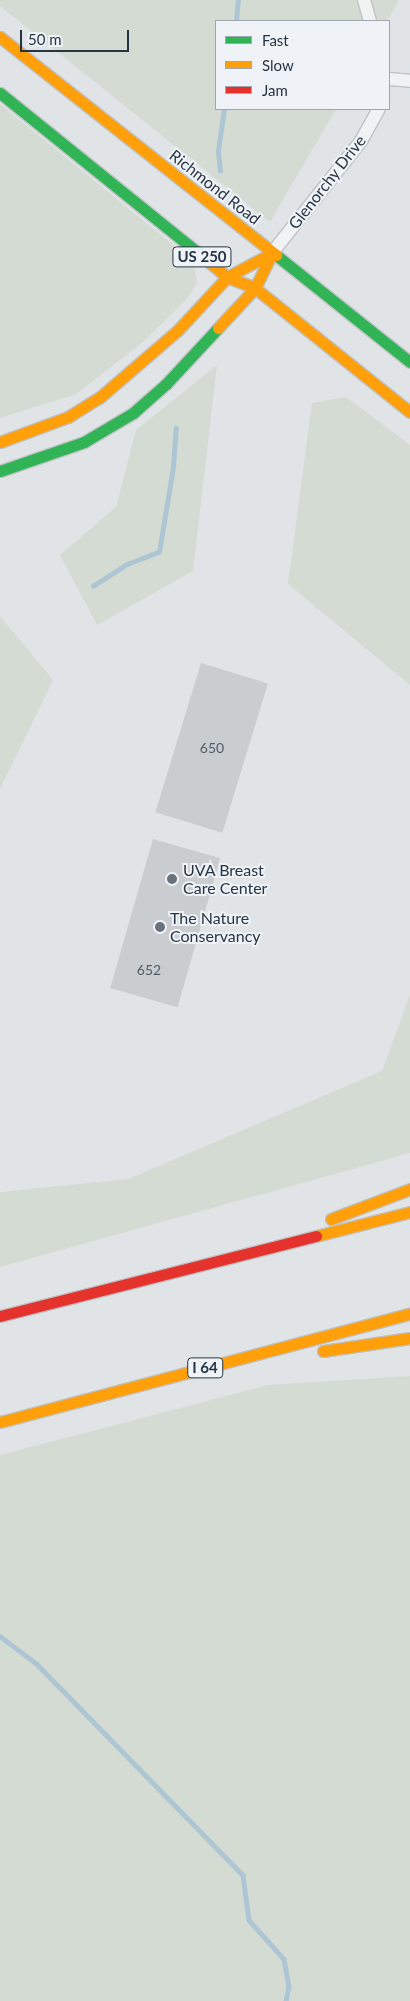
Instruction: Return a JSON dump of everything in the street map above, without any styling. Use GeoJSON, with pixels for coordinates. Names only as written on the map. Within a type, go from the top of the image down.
{"type":"FeatureCollection","features":[{"type":"Feature","properties":{"kind":"main road","name":"Richmond Road"},"geometry":{"type":"LineString","coordinates":[[0,37],[410,362]]}},
{"type":"Feature","properties":{"kind":"main road","name":"US 250"},"geometry":{"type":"LineString","coordinates":[[0,93],[227,277],[255,288],[410,412]]}},
{"type":"Feature","properties":{"kind":"main road"},"geometry":{"type":"LineString","coordinates":[[0,442],[68,417],[99,398],[178,330],[227,277],[272,253]]}},
{"type":"Feature","properties":{"kind":"main road"},"geometry":{"type":"LineString","coordinates":[[0,471],[84,442],[133,413],[178,371],[255,288],[272,253]]}},
{"type":"Feature","properties":{"kind":"main road"},"geometry":{"type":"LineString","coordinates":[[184,1269],[229,1248],[312,1225],[410,1189]]}},
{"type":"Feature","properties":{"kind":"main road"},"geometry":{"type":"LineString","coordinates":[[0,1316],[410,1212]]}},
{"type":"Feature","properties":{"kind":"main road","name":"I 64"},"geometry":{"type":"LineString","coordinates":[[0,1422],[410,1314]]}},
{"type":"Feature","properties":{"kind":"main road"},"geometry":{"type":"LineString","coordinates":[[101,1395],[234,1371],[341,1347],[410,1338]]}},
{"type":"Feature","properties":{"kind":"street"},"geometry":{"type":"LineString","coordinates":[[364,0],[370,20]]}},
{"type":"Feature","properties":{"kind":"street"},"geometry":{"type":"LineString","coordinates":[[390,79],[410,81]]}},
{"type":"Feature","properties":{"kind":"street","name":"Glenorchy Drive"},"geometry":{"type":"LineString","coordinates":[[272,253],[361,140],[378,110]]}},
{"type":"Feature","properties":{"kind":"shaded area"},"geometry":{"type":"Polygon","coordinates":[[[0,0],[399,0],[388,20],[215,20],[215,110],[335,110],[270,222],[0,6],[0,0]]]}},
{"type":"Feature","properties":{"kind":"shaded area"},"geometry":{"type":"Polygon","coordinates":[[[0,104],[193,261],[197,283],[187,299],[143,342],[76,394],[0,418],[0,104]]]}},
{"type":"Feature","properties":{"kind":"shaded area"},"geometry":{"type":"Polygon","coordinates":[[[217,365],[193,571],[97,625],[60,555],[116,507],[136,430],[217,365]]]}},
{"type":"Feature","properties":{"kind":"shaded area"},"geometry":{"type":"Polygon","coordinates":[[[346,397],[410,445],[410,685],[288,584],[312,403],[346,397]]]}},
{"type":"Feature","properties":{"kind":"shaded area"},"geometry":{"type":"Polygon","coordinates":[[[0,616],[53,680],[0,789],[0,616]]]}},
{"type":"Feature","properties":{"kind":"shaded area"},"geometry":{"type":"Polygon","coordinates":[[[410,995],[410,1153],[0,1267],[0,1192],[128,1179],[382,1071],[410,995]]]}},
{"type":"Feature","properties":{"kind":"shaded area"},"geometry":{"type":"Polygon","coordinates":[[[410,1376],[410,2001],[0,2001],[0,1455],[268,1385],[410,1376]]]}},
{"type":"Feature","properties":{"kind":"building"},"geometry":{"type":"Polygon","coordinates":[[[201,663],[268,683],[222,833],[155,812],[201,663]]]}},
{"type":"Feature","properties":{"kind":"building"},"geometry":{"type":"Polygon","coordinates":[[[153,839],[220,858],[178,1007],[110,988],[153,839]]]}},
{"type":"Feature","properties":{"kind":"waterway"},"geometry":{"type":"LineString","coordinates":[[236,20],[238,0]]}},
{"type":"Feature","properties":{"kind":"waterway"},"geometry":{"type":"LineString","coordinates":[[220,171],[218,151],[224,110]]}},
{"type":"Feature","properties":{"kind":"waterway"},"geometry":{"type":"LineString","coordinates":[[93,586],[127,564],[159,552],[173,467],[176,428]]}},
{"type":"Feature","properties":{"kind":"waterway"},"geometry":{"type":"LineString","coordinates":[[0,1636],[37,1664],[243,1875],[249,1920],[284,1959],[289,1987],[286,2001]]}},
{"type":"Feature","properties":{"kind":"traffic: fast"},"geometry":{"type":"LineString","coordinates":[[0,93],[202,256]]}},
{"type":"Feature","properties":{"kind":"traffic: fast"},"geometry":{"type":"LineString","coordinates":[[276,255],[410,362]]}},
{"type":"Feature","properties":{"kind":"traffic: fast"},"geometry":{"type":"LineString","coordinates":[[0,471],[84,442],[133,413],[166,384],[218,328]]}},
{"type":"Feature","properties":{"kind":"traffic: slow"},"geometry":{"type":"LineString","coordinates":[[0,37],[276,255]]}},
{"type":"Feature","properties":{"kind":"traffic: slow"},"geometry":{"type":"LineString","coordinates":[[0,442],[68,417],[99,398],[178,330],[227,277],[272,253]]}},
{"type":"Feature","properties":{"kind":"traffic: slow"},"geometry":{"type":"LineString","coordinates":[[218,328],[255,288],[272,253]]}},
{"type":"Feature","properties":{"kind":"traffic: slow"},"geometry":{"type":"LineString","coordinates":[[202,256],[227,277],[255,288],[410,412]]}},
{"type":"Feature","properties":{"kind":"traffic: slow"},"geometry":{"type":"LineString","coordinates":[[331,1219],[410,1189]]}},
{"type":"Feature","properties":{"kind":"traffic: slow"},"geometry":{"type":"LineString","coordinates":[[316,1236],[410,1212]]}},
{"type":"Feature","properties":{"kind":"traffic: slow"},"geometry":{"type":"LineString","coordinates":[[0,1422],[410,1314]]}},
{"type":"Feature","properties":{"kind":"traffic: slow"},"geometry":{"type":"LineString","coordinates":[[323,1351],[410,1338]]}},
{"type":"Feature","properties":{"kind":"traffic: jam"},"geometry":{"type":"LineString","coordinates":[[0,1316],[316,1236]]}},
{"type":"Feature","properties":{"kind":"place","name":"UVA Breast Care Center"},"geometry":{"type":"Point","coordinates":[172,879]}},
{"type":"Feature","properties":{"kind":"place","name":"The Nature Conservancy"},"geometry":{"type":"Point","coordinates":[160,927]}}]}
